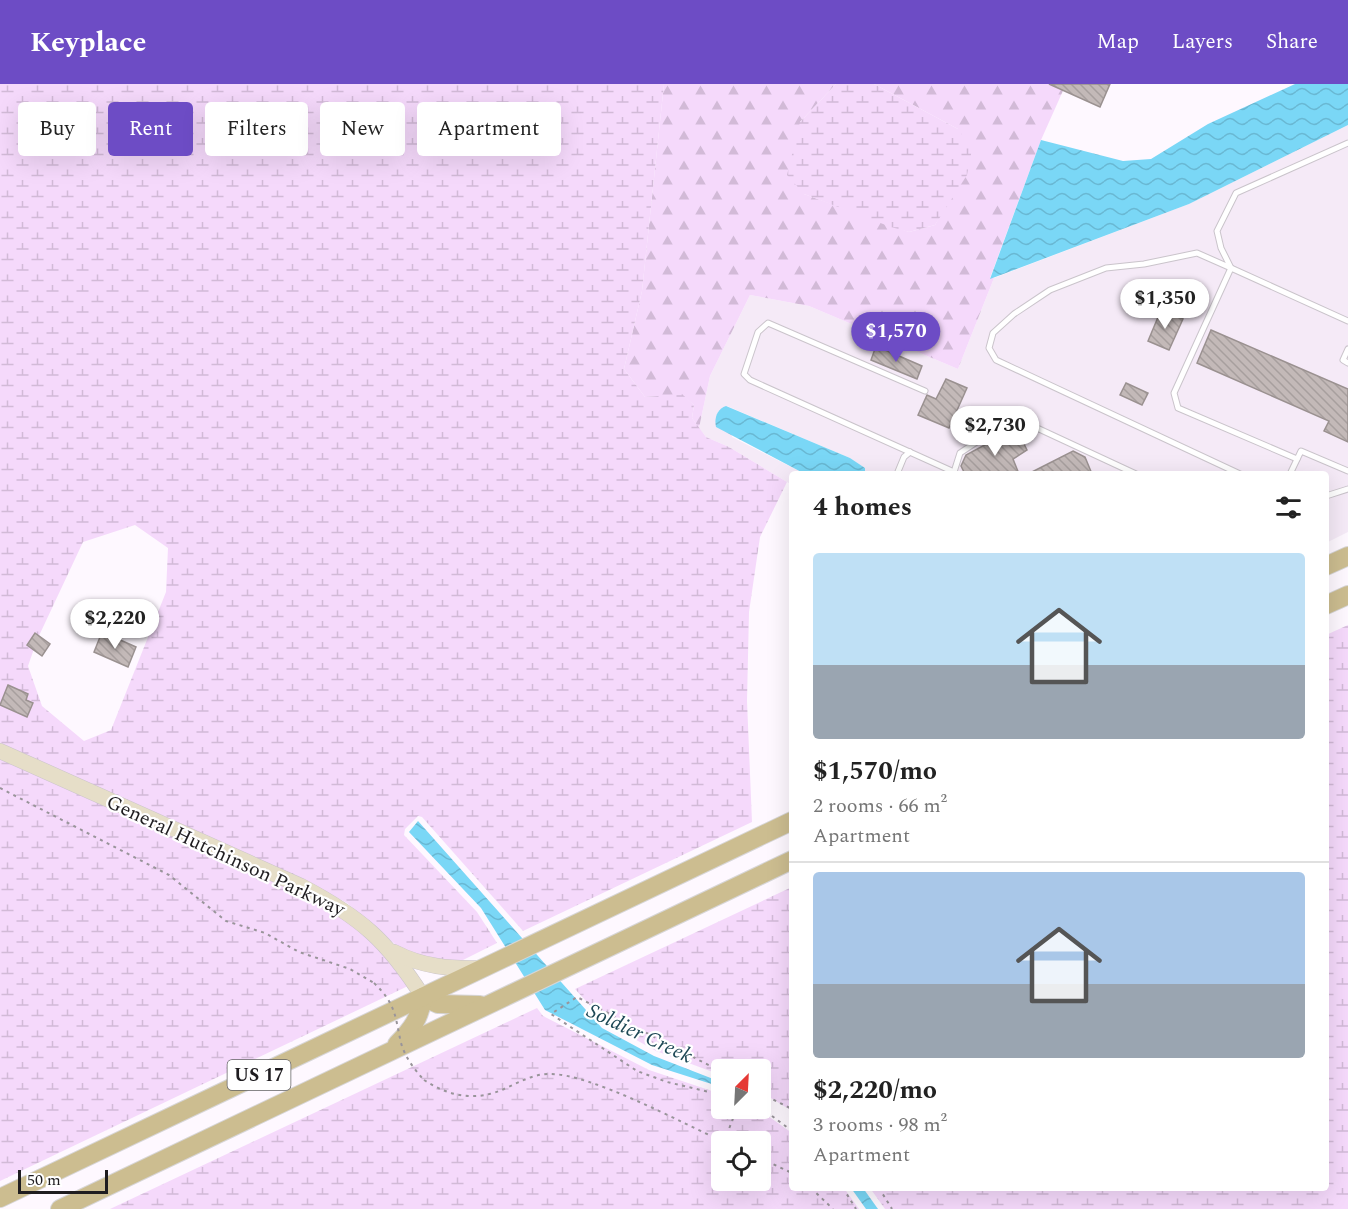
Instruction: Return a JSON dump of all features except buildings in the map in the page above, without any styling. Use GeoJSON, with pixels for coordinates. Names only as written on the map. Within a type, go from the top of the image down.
{"type":"FeatureCollection","features":[{"type":"Feature","properties":{"kind":"main road"},"geometry":{"type":"LineString","coordinates":[[1329,565],[1348,556]]}},
{"type":"Feature","properties":{"kind":"main road"},"geometry":{"type":"LineString","coordinates":[[1329,604],[1348,595]]}},
{"type":"Feature","properties":{"kind":"main road","name":"US 17"},"geometry":{"type":"LineString","coordinates":[[0,1198],[789,822]]}},
{"type":"Feature","properties":{"kind":"main road","name":"US 17"},"geometry":{"type":"LineString","coordinates":[[60,1209],[789,861]]}},
{"type":"Feature","properties":{"kind":"main road"},"geometry":{"type":"LineString","coordinates":[[390,1052],[414,1027],[421,1013],[423,996],[438,1004],[458,1006],[489,1004]]}},
{"type":"Feature","properties":{"kind":"street","name":"General Hutchinson Parkway"},"geometry":{"type":"LineString","coordinates":[[0,751],[301,886],[343,909],[392,951],[423,996]]}},
{"type":"Feature","properties":{"kind":"street"},"geometry":{"type":"LineString","coordinates":[[392,951],[407,959],[447,969],[491,964]]}},
{"type":"Feature","properties":{"kind":"lane"},"geometry":{"type":"LineString","coordinates":[[1231,268],[1221,248],[1217,231],[1236,193],[1348,142]]}},
{"type":"Feature","properties":{"kind":"lane"},"geometry":{"type":"LineString","coordinates":[[1234,471],[996,360],[989,348],[993,333],[1014,314],[1050,290],[1106,268],[1144,264],[1197,253],[1348,321]]}},
{"type":"Feature","properties":{"kind":"lane"},"geometry":{"type":"LineString","coordinates":[[1231,268],[1174,393],[1178,408],[1297,459]]}},
{"type":"Feature","properties":{"kind":"lane"},"geometry":{"type":"LineString","coordinates":[[925,391],[768,323],[758,332],[744,374],[750,380],[950,471]]}},
{"type":"Feature","properties":{"kind":"lane"},"geometry":{"type":"LineString","coordinates":[[1348,349],[1343,360],[1348,363]]}},
{"type":"Feature","properties":{"kind":"lane"},"geometry":{"type":"LineString","coordinates":[[955,471],[960,453],[1002,425],[1037,428],[1129,471]]}},
{"type":"Feature","properties":{"kind":"lane"},"geometry":{"type":"LineString","coordinates":[[1291,471],[1301,451],[1348,471]]}},
{"type":"Feature","properties":{"kind":"lane"},"geometry":{"type":"LineString","coordinates":[[898,471],[904,457],[910,452]]}},
{"type":"Feature","properties":{"kind":"lane"},"geometry":{"type":"LineString","coordinates":[[1329,495],[1348,489]]}},
{"type":"Feature","properties":{"kind":"path"},"geometry":{"type":"LineString","coordinates":[[0,789],[169,875],[226,921],[265,933],[300,952],[350,969],[374,983],[391,1004],[397,1017],[404,1051],[424,1080],[448,1093],[468,1097],[489,1094],[524,1079],[546,1074],[578,1077],[711,1136]]}},
{"type":"Feature","properties":{"kind":"path"},"geometry":{"type":"LineString","coordinates":[[711,1066],[577,997],[551,1014],[637,1071],[667,1082],[711,1092]]}},
{"type":"Feature","properties":{"kind":"path"},"geometry":{"type":"LineString","coordinates":[[771,1098],[789,1107]]}},
{"type":"Feature","properties":{"kind":"path"},"geometry":{"type":"LineString","coordinates":[[771,1115],[789,1129]]}},
{"type":"Feature","properties":{"kind":"path"},"geometry":{"type":"LineString","coordinates":[[771,1163],[789,1172]]}},
{"type":"Feature","properties":{"kind":"path"},"geometry":{"type":"LineString","coordinates":[[814,1191],[833,1209]]}},
{"type":"Feature","properties":{"kind":"path"},"geometry":{"type":"LineString","coordinates":[[845,1191],[856,1209]]}},
{"type":"Feature","properties":{"kind":"path"},"geometry":{"type":"LineString","coordinates":[[881,1191],[892,1209]]}},
{"type":"Feature","properties":{"kind":"shaded area"},"geometry":{"type":"Polygon","coordinates":[[[1348,125],[1348,532],[1329,542],[1329,471],[865,471],[865,468],[850,458],[727,406],[732,437],[799,471],[789,471],[789,483],[729,447],[706,437],[699,428],[710,376],[750,295],[809,306],[958,369],[994,278],[1189,204],[1348,125]]]}},
{"type":"Feature","properties":{"kind":"green space"},"geometry":{"type":"Polygon","coordinates":[[[0,84],[664,84],[642,291],[624,369],[645,397],[682,394],[694,405],[692,418],[706,437],[729,447],[787,482],[760,537],[749,612],[747,701],[752,822],[523,931],[422,817],[418,816],[405,829],[404,835],[477,912],[497,943],[459,962],[425,957],[396,945],[347,903],[304,880],[0,743],[0,84]],[[135,525],[83,542],[37,640],[28,666],[42,706],[84,741],[111,730],[166,592],[168,548],[135,525]]]}},
{"type":"Feature","properties":{"kind":"green space"},"geometry":{"type":"Polygon","coordinates":[[[664,84],[836,84],[800,122],[804,194],[909,232],[935,225],[944,209],[958,129],[874,84],[1066,84],[1041,140],[990,278],[994,278],[958,369],[809,306],[750,295],[710,376],[699,428],[692,418],[694,405],[682,395],[645,397],[624,369],[642,291],[664,84]]]}},
{"type":"Feature","properties":{"kind":"green space"},"geometry":{"type":"Polygon","coordinates":[[[836,84],[874,84],[958,129],[972,149],[967,175],[935,225],[909,232],[891,227],[804,194],[787,175],[800,122],[836,84]]]}},
{"type":"Feature","properties":{"kind":"green space"},"geometry":{"type":"Polygon","coordinates":[[[1348,625],[1348,1209],[885,1209],[872,1191],[1329,1191],[1329,634],[1348,625]]]}},
{"type":"Feature","properties":{"kind":"green space"},"geometry":{"type":"Polygon","coordinates":[[[0,758],[340,914],[384,953],[408,986],[0,1181],[0,758]]]}},
{"type":"Feature","properties":{"kind":"green space"},"geometry":{"type":"Polygon","coordinates":[[[789,888],[789,1109],[771,1098],[771,1059],[711,1059],[711,1071],[656,1051],[606,1023],[575,989],[789,888]]]}},
{"type":"Feature","properties":{"kind":"green space"},"geometry":{"type":"Polygon","coordinates":[[[537,1008],[543,1016],[649,1070],[711,1091],[711,1119],[771,1118],[789,1131],[789,1191],[846,1191],[859,1209],[110,1209],[537,1008]]]}},
{"type":"Feature","properties":{"kind":"water"},"geometry":{"type":"Polygon","coordinates":[[[1295,84],[1348,84],[1348,125],[1189,204],[990,279],[1041,140],[1123,161],[1151,159],[1208,124],[1295,84]]]}},
{"type":"Feature","properties":{"kind":"water"},"geometry":{"type":"Polygon","coordinates":[[[726,406],[850,458],[865,468],[865,471],[799,471],[716,427],[715,420],[720,409],[726,406]]]}},
{"type":"Feature","properties":{"kind":"water"},"geometry":{"type":"Polygon","coordinates":[[[418,821],[602,1028],[654,1056],[711,1078],[711,1084],[652,1065],[545,1010],[481,908],[409,832],[418,821]]]}},
{"type":"Feature","properties":{"kind":"water"},"geometry":{"type":"Polygon","coordinates":[[[853,1191],[865,1191],[878,1209],[866,1209],[853,1191]]]}},
{"type":"Feature","properties":{"kind":"water label","name":"Soldier Creek"},"geometry":{"type":"Point","coordinates":[640,1033]}}]}
